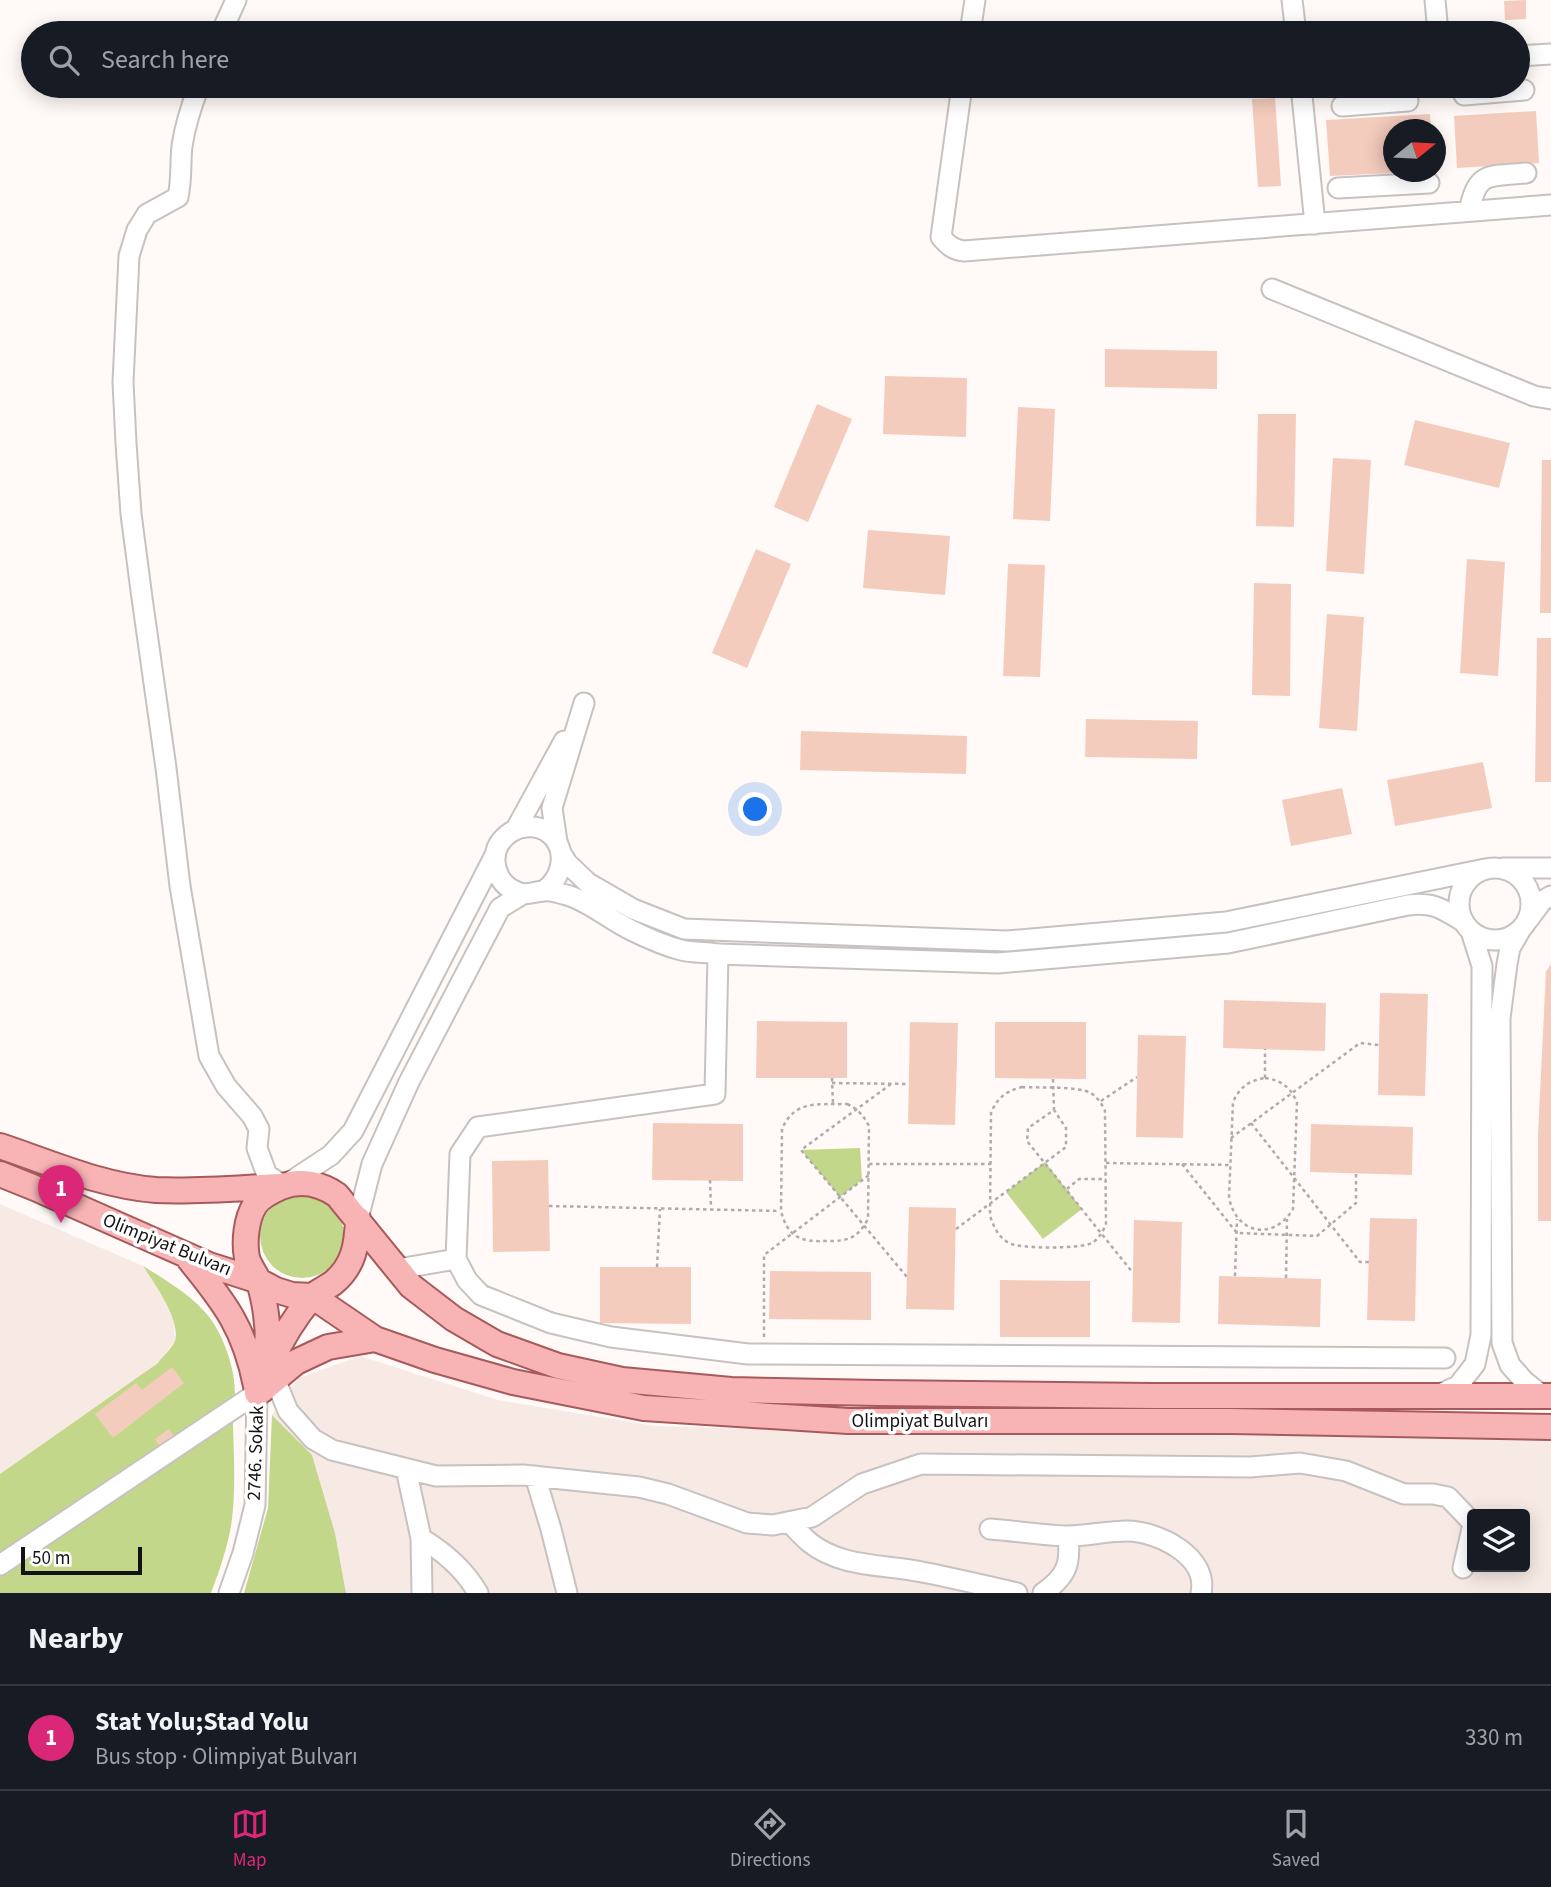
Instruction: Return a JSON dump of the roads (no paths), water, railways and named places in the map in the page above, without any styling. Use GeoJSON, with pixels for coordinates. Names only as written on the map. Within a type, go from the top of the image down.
{"type":"FeatureCollection","features":[{"type":"Feature","properties":{"kind":"main road"},"geometry":{"type":"LineString","coordinates":[[0,1136],[32,1157]]}},
{"type":"Feature","properties":{"kind":"main road","name":"Olimpiyat Bulvarı"},"geometry":{"type":"LineString","coordinates":[[0,1146],[101,1181],[155,1189],[284,1186]]}},
{"type":"Feature","properties":{"kind":"main road","name":"Olimpiyat Bulvarı"},"geometry":{"type":"LineString","coordinates":[[0,1174],[187,1256],[258,1280]]}},
{"type":"Feature","properties":{"kind":"main road"},"geometry":{"type":"LineString","coordinates":[[313,1183],[337,1195],[358,1219],[353,1260],[342,1275],[312,1296],[278,1346],[266,1386],[267,1321],[258,1280],[247,1259],[249,1220],[256,1203],[268,1193],[284,1186],[313,1183]]}},
{"type":"Feature","properties":{"kind":"main road","name":"Olimpiyat Bulvarı"},"geometry":{"type":"LineString","coordinates":[[358,1219],[411,1286],[454,1319],[497,1343],[558,1366],[622,1380],[731,1390],[1152,1396],[1547,1396]]}},
{"type":"Feature","properties":{"kind":"main road"},"geometry":{"type":"LineString","coordinates":[[187,1256],[230,1314],[266,1386]]}},
{"type":"Feature","properties":{"kind":"main road"},"geometry":{"type":"LineString","coordinates":[[258,1280],[292,1295],[312,1296]]}},
{"type":"Feature","properties":{"kind":"main road","name":"Olimpiyat Bulvarı"},"geometry":{"type":"LineString","coordinates":[[312,1296],[375,1339],[435,1360],[513,1382],[644,1408],[848,1420],[1231,1421],[1551,1427]]}},
{"type":"Feature","properties":{"kind":"main road"},"geometry":{"type":"LineString","coordinates":[[266,1386],[296,1362],[328,1347],[375,1339]]}},
{"type":"Feature","properties":{"kind":"street"},"geometry":{"type":"LineString","coordinates":[[226,21],[236,0]]}},
{"type":"Feature","properties":{"kind":"street"},"geometry":{"type":"LineString","coordinates":[[972,21],[975,0]]}},
{"type":"Feature","properties":{"kind":"street"},"geometry":{"type":"LineString","coordinates":[[1292,0],[1295,21]]}},
{"type":"Feature","properties":{"kind":"street"},"geometry":{"type":"LineString","coordinates":[[1435,0],[1437,21]]}},
{"type":"Feature","properties":{"kind":"street"},"geometry":{"type":"LineString","coordinates":[[1530,55],[1551,54]]}},
{"type":"Feature","properties":{"kind":"street"},"geometry":{"type":"LineString","coordinates":[[194,98],[183,146],[182,181],[177,197],[147,214],[137,230],[129,256],[124,382],[127,455],[142,598],[180,886],[209,1056],[226,1086],[252,1116],[259,1129],[257,1148],[267,1175],[284,1186],[331,1155],[353,1130],[499,845],[506,836],[527,827],[549,834],[567,863],[588,883],[633,909],[684,929],[1007,941],[1226,922],[1493,869],[1551,868]]}},
{"type":"Feature","properties":{"kind":"street"},"geometry":{"type":"LineString","coordinates":[[960,98],[941,237],[956,250],[1551,205]]}},
{"type":"Feature","properties":{"kind":"street"},"geometry":{"type":"LineString","coordinates":[[1302,98],[1315,224]]}},
{"type":"Feature","properties":{"kind":"street"},"geometry":{"type":"LineString","coordinates":[[1342,106],[1367,98]]}},
{"type":"Feature","properties":{"kind":"street"},"geometry":{"type":"LineString","coordinates":[[1392,98],[1408,101]]}},
{"type":"Feature","properties":{"kind":"street"},"geometry":{"type":"LineString","coordinates":[[1469,211],[1478,183],[1488,177],[1526,173]]}},
{"type":"Feature","properties":{"kind":"street"},"geometry":{"type":"LineString","coordinates":[[1338,188],[1429,183]]}},
{"type":"Feature","properties":{"kind":"street"},"geometry":{"type":"LineString","coordinates":[[1404,184],[1406,217]]}},
{"type":"Feature","properties":{"kind":"street"},"geometry":{"type":"LineString","coordinates":[[1369,186],[1371,219]]}},
{"type":"Feature","properties":{"kind":"street"},"geometry":{"type":"LineString","coordinates":[[1272,289],[1534,396],[1551,399]]}},
{"type":"Feature","properties":{"kind":"street"},"geometry":{"type":"LineString","coordinates":[[495,855],[498,876],[513,891],[523,894],[545,890],[559,874],[562,863],[552,808],[584,703],[516,830]]}},
{"type":"Feature","properties":{"kind":"street"},"geometry":{"type":"LineString","coordinates":[[1437,1396],[1458,1386],[1475,1364],[1481,1335],[1482,966],[1460,912],[1459,901],[1467,881],[1475,873],[1493,869],[1513,872],[1527,888],[1530,899],[1530,910],[1510,948],[1500,1018],[1502,1343],[1510,1366],[1524,1381],[1547,1396]]}},
{"type":"Feature","properties":{"kind":"street"},"geometry":{"type":"LineString","coordinates":[[545,890],[571,896],[631,930],[680,950],[718,954],[998,963],[1228,943],[1421,903],[1438,906],[1480,937],[1502,939],[1512,936],[1542,901],[1551,896]]}},
{"type":"Feature","properties":{"kind":"street"},"geometry":{"type":"LineString","coordinates":[[358,1219],[372,1164],[409,1082],[500,908],[523,894]]}},
{"type":"Feature","properties":{"kind":"street"},"geometry":{"type":"LineString","coordinates":[[718,954],[715,1094],[478,1127],[460,1154],[456,1259],[467,1280],[481,1295],[551,1323],[611,1337],[748,1354],[1445,1358]]}},
{"type":"Feature","properties":{"kind":"street"},"geometry":{"type":"LineString","coordinates":[[398,1269],[456,1259]]}},
{"type":"Feature","properties":{"kind":"street"},"geometry":{"type":"LineString","coordinates":[[0,1565],[266,1386],[313,1440],[332,1450],[436,1476],[535,1476],[639,1486],[747,1522],[773,1525],[811,1517],[862,1484],[921,1464],[1250,1467],[1300,1463],[1346,1471],[1404,1494],[1448,1497],[1467,1517]]}},
{"type":"Feature","properties":{"kind":"street","name":"2746. Sokak"},"geometry":{"type":"LineString","coordinates":[[229,1593],[255,1505],[266,1386]]}},
{"type":"Feature","properties":{"kind":"street"},"geometry":{"type":"LineString","coordinates":[[406,1468],[421,1538],[422,1593]]}},
{"type":"Feature","properties":{"kind":"street"},"geometry":{"type":"LineString","coordinates":[[535,1476],[567,1593]]}},
{"type":"Feature","properties":{"kind":"street"},"geometry":{"type":"LineString","coordinates":[[790,1522],[809,1542],[846,1560],[919,1571],[1017,1593]]}},
{"type":"Feature","properties":{"kind":"street"},"geometry":{"type":"LineString","coordinates":[[990,1529],[1068,1536],[1129,1531],[1164,1539],[1186,1553],[1196,1565],[1201,1576],[1201,1593]]}},
{"type":"Feature","properties":{"kind":"street"},"geometry":{"type":"LineString","coordinates":[[1043,1593],[1064,1574],[1070,1554],[1068,1536]]}},
{"type":"Feature","properties":{"kind":"street"},"geometry":{"type":"LineString","coordinates":[[421,1538],[438,1548],[470,1578],[478,1593]]}},
{"type":"Feature","properties":{"kind":"street"},"geometry":{"type":"LineString","coordinates":[[1463,1568],[1467,1551]]}},
{"type":"Feature","properties":{"kind":"place","name":"Stat Yolu;Stad Yolu"},"geometry":{"type":"Point","coordinates":[61,1223]}}]}
